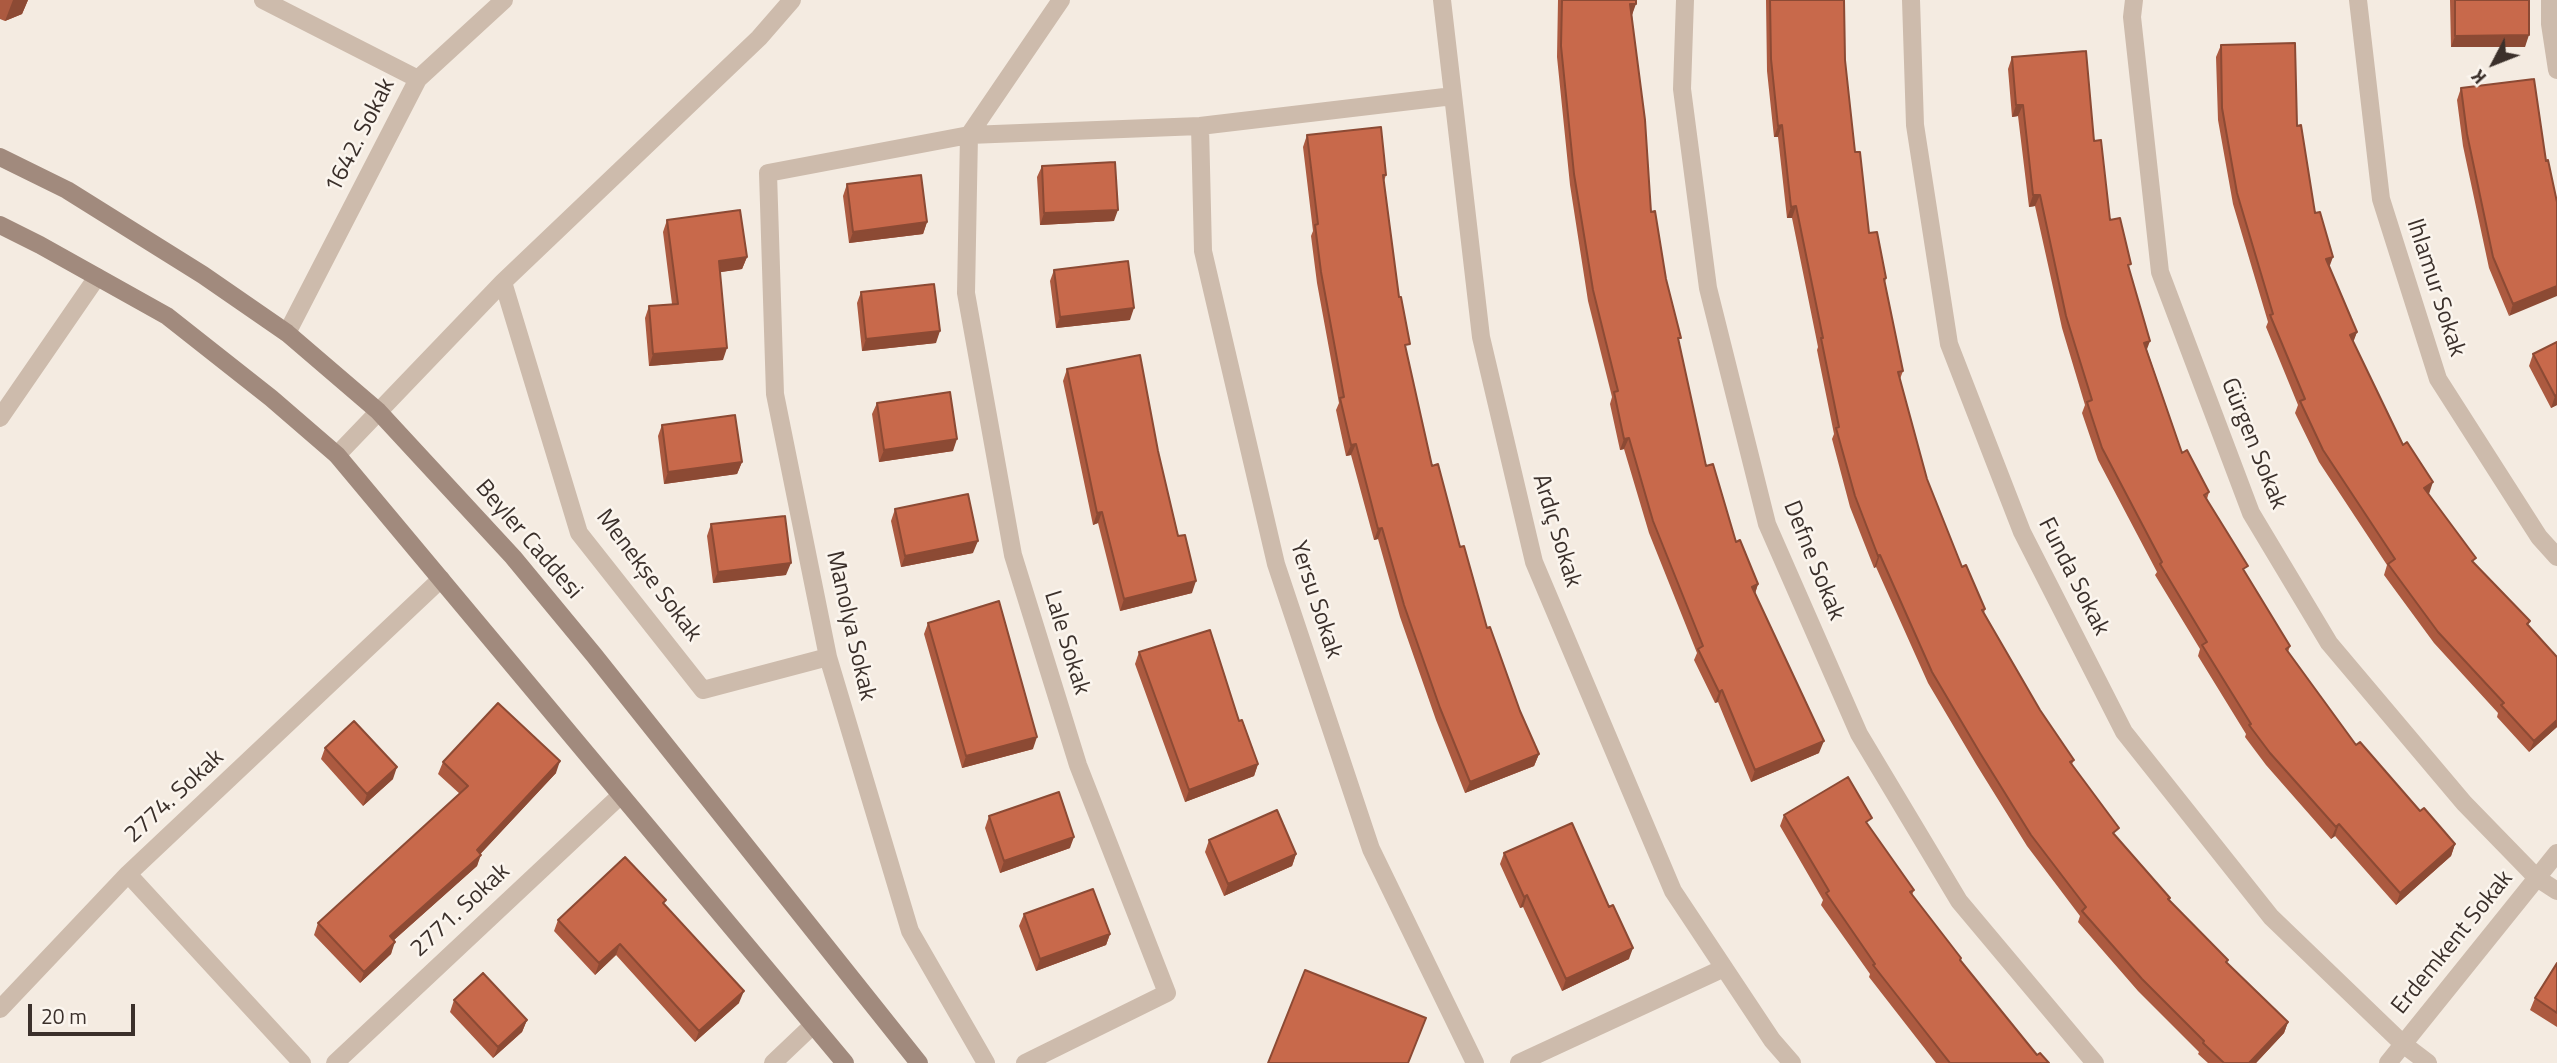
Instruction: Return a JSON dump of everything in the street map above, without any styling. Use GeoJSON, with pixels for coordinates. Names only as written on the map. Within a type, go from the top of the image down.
{"type":"FeatureCollection","features":[{"type":"Feature","properties":{"kind":"main road","name":"Beyler Caddesi"},"geometry":{"type":"LineString","coordinates":[[0,158],[67,190],[203,275],[287,333],[377,411],[513,558],[578,635],[919,1063]]}},
{"type":"Feature","properties":{"kind":"main road"},"geometry":{"type":"LineString","coordinates":[[0,225],[167,316],[271,398],[337,455],[845,1063]]}},
{"type":"Feature","properties":{"kind":"street","name":"1642. Sokak"},"geometry":{"type":"LineString","coordinates":[[263,0],[418,79],[287,333]]}},
{"type":"Feature","properties":{"kind":"street"},"geometry":{"type":"LineString","coordinates":[[418,79],[504,0]]}},
{"type":"Feature","properties":{"kind":"street"},"geometry":{"type":"LineString","coordinates":[[337,455],[503,282],[759,38],[792,0]]}},
{"type":"Feature","properties":{"kind":"street"},"geometry":{"type":"LineString","coordinates":[[968,135],[1060,0]]}},
{"type":"Feature","properties":{"kind":"street","name":"Ardıç Sokak"},"geometry":{"type":"LineString","coordinates":[[1442,0],[1481,337],[1534,562],[1674,891],[1772,1040],[1792,1063]]}},
{"type":"Feature","properties":{"kind":"street","name":"Defne Sokak"},"geometry":{"type":"LineString","coordinates":[[1685,0],[1682,89],[1708,288],[1768,524],[1859,734],[1959,901],[2095,1063]]}},
{"type":"Feature","properties":{"kind":"street","name":"Funda Sokak"},"geometry":{"type":"LineString","coordinates":[[1911,0],[1915,125],[1949,344],[2022,532],[2124,732],[2271,917],[2403,1044],[2428,1063]]}},
{"type":"Feature","properties":{"kind":"street","name":"Gürgen Sokak"},"geometry":{"type":"LineString","coordinates":[[2134,0],[2132,17],[2160,272],[2251,513],[2329,643],[2465,803],[2537,878],[2557,891]]}},
{"type":"Feature","properties":{"kind":"street","name":"Ihlamur Sokak"},"geometry":{"type":"LineString","coordinates":[[2358,0],[2381,199],[2438,379],[2539,537],[2557,557]]}},
{"type":"Feature","properties":{"kind":"street"},"geometry":{"type":"LineString","coordinates":[[2550,0],[2550,24],[2557,69]]}},
{"type":"Feature","properties":{"kind":"street"},"geometry":{"type":"LineString","coordinates":[[968,135],[1200,125],[1453,96]]}},
{"type":"Feature","properties":{"kind":"street","name":"Yersu Sokak"},"geometry":{"type":"LineString","coordinates":[[1200,125],[1203,251],[1276,564],[1371,849],[1475,1063]]}},
{"type":"Feature","properties":{"kind":"street","name":"Manolya Sokak"},"geometry":{"type":"LineString","coordinates":[[968,135],[768,173],[775,394],[828,657],[910,930],[986,1063]]}},
{"type":"Feature","properties":{"kind":"street","name":"Lale Sokak"},"geometry":{"type":"LineString","coordinates":[[968,135],[966,293],[1013,555],[1078,765],[1167,993],[1025,1063]]}},
{"type":"Feature","properties":{"kind":"street"},"geometry":{"type":"LineString","coordinates":[[0,418],[97,277]]}},
{"type":"Feature","properties":{"kind":"street","name":"Menekşe Sokak"},"geometry":{"type":"LineString","coordinates":[[503,282],[579,533],[703,690],[828,657]]}},
{"type":"Feature","properties":{"kind":"street","name":"2774. Sokak"},"geometry":{"type":"LineString","coordinates":[[302,1063],[128,874],[441,579]]}},
{"type":"Feature","properties":{"kind":"street","name":"2771. Sokak"},"geometry":{"type":"LineString","coordinates":[[335,1063],[621,794]]}},
{"type":"Feature","properties":{"kind":"street","name":"Erdemkent Sokak"},"geometry":{"type":"LineString","coordinates":[[2388,1063],[2557,853]]}},
{"type":"Feature","properties":{"kind":"street"},"geometry":{"type":"LineString","coordinates":[[0,1009],[128,874]]}},
{"type":"Feature","properties":{"kind":"street"},"geometry":{"type":"LineString","coordinates":[[1519,1063],[1724,968]]}},
{"type":"Feature","properties":{"kind":"street"},"geometry":{"type":"LineString","coordinates":[[773,1063],[813,1025]]}},
{"type":"Feature","properties":{"kind":"building"},"geometry":{"type":"Polygon","coordinates":[[[1562,0],[1636,0],[1636,4],[1630,4],[1645,120],[1651,212],[1655,211],[1666,279],[1681,338],[1678,338],[1706,466],[1713,464],[1736,542],[1740,540],[1758,584],[1752,587],[1824,741],[1755,770],[1722,690],[1719,692],[1698,649],[1703,646],[1653,521],[1629,438],[1624,439],[1614,392],[1618,391],[1593,290],[1574,174],[1561,46],[1562,0]]]}},
{"type":"Feature","properties":{"kind":"building"},"geometry":{"type":"Polygon","coordinates":[[[1770,0],[1844,0],[1845,60],[1855,152],[1860,152],[1869,233],[1877,232],[1903,371],[1898,372],[1927,479],[1962,567],[1966,565],[1985,609],[1982,610],[2040,710],[2074,760],[2070,762],[2119,828],[2113,833],[2170,898],[2168,899],[2228,960],[2226,962],[2288,1022],[2249,1063],[2224,1063],[2142,979],[2082,911],[2086,907],[2031,835],[1932,672],[1880,555],[1878,556],[1855,496],[1836,428],[1839,427],[1823,338],[1796,206],[1791,207],[1771,59],[1770,0]]]}},
{"type":"Feature","properties":{"kind":"building"},"geometry":{"type":"Polygon","coordinates":[[[2455,0],[2529,0],[2529,35],[2455,36],[2455,0]]]}},
{"type":"Feature","properties":{"kind":"building"},"geometry":{"type":"Polygon","coordinates":[[[2295,43],[2297,126],[2301,125],[2315,213],[2320,212],[2333,257],[2326,259],[2357,332],[2350,335],[2403,445],[2407,442],[2433,482],[2424,488],[2476,558],[2472,561],[2530,621],[2527,624],[2557,657],[2557,720],[2534,741],[2501,705],[2504,703],[2438,632],[2388,564],[2395,559],[2323,450],[2300,401],[2305,399],[2270,315],[2273,314],[2237,193],[2222,108],[2221,45],[2295,43]]]}},
{"type":"Feature","properties":{"kind":"building"},"geometry":{"type":"Polygon","coordinates":[[[2086,51],[2094,141],[2101,140],[2110,220],[2120,218],[2131,264],[2128,265],[2150,341],[2144,343],[2182,453],[2187,450],[2209,492],[2204,495],[2248,566],[2243,569],[2290,646],[2286,649],[2356,745],[2360,742],[2420,811],[2424,808],[2455,844],[2400,893],[2339,824],[2336,827],[2270,753],[2249,725],[2251,724],[2202,645],[2207,642],[2160,564],[2162,562],[2102,448],[2087,402],[2092,400],[2066,316],[2040,195],[2033,195],[2023,105],[2016,105],[2012,57],[2086,51]]]}},
{"type":"Feature","properties":{"kind":"building"},"geometry":{"type":"Polygon","coordinates":[[[2534,79],[2546,161],[2548,160],[2557,202],[2557,286],[2513,304],[2493,257],[2467,134],[2461,88],[2534,79]]]}},
{"type":"Feature","properties":{"kind":"building"},"geometry":{"type":"Polygon","coordinates":[[[1381,127],[1386,175],[1383,175],[1399,297],[1410,344],[1405,345],[1432,466],[1438,464],[1460,547],[1464,546],[1487,628],[1490,627],[1520,711],[1539,754],[1470,782],[1440,708],[1404,605],[1382,528],[1378,529],[1356,444],[1351,445],[1340,398],[1344,397],[1321,272],[1307,135],[1381,127]]]}},
{"type":"Feature","properties":{"kind":"building"},"geometry":{"type":"Polygon","coordinates":[[[1115,162],[1118,210],[1044,213],[1042,166],[1115,162]]]}},
{"type":"Feature","properties":{"kind":"building"},"geometry":{"type":"Polygon","coordinates":[[[921,175],[927,222],[853,232],[847,184],[921,175]]]}},
{"type":"Feature","properties":{"kind":"building"},"geometry":{"type":"Polygon","coordinates":[[[740,210],[747,257],[719,261],[727,348],[653,354],[649,306],[678,304],[667,220],[740,210]]]}},
{"type":"Feature","properties":{"kind":"building"},"geometry":{"type":"Polygon","coordinates":[[[1128,261],[1134,308],[1060,317],[1054,270],[1128,261]]]}},
{"type":"Feature","properties":{"kind":"building"},"geometry":{"type":"Polygon","coordinates":[[[934,284],[940,331],[866,339],[861,292],[934,284]]]}},
{"type":"Feature","properties":{"kind":"building"},"geometry":{"type":"Polygon","coordinates":[[[2557,342],[2557,395],[2555,396],[2533,354],[2557,342]]]}},
{"type":"Feature","properties":{"kind":"building"},"geometry":{"type":"Polygon","coordinates":[[[1140,355],[1158,451],[1178,536],[1185,535],[1196,581],[1124,599],[1102,512],[1097,513],[1067,369],[1140,355]]]}},
{"type":"Feature","properties":{"kind":"building"},"geometry":{"type":"Polygon","coordinates":[[[950,392],[957,439],[884,450],[877,403],[950,392]]]}},
{"type":"Feature","properties":{"kind":"building"},"geometry":{"type":"Polygon","coordinates":[[[735,415],[742,462],[668,472],[662,425],[735,415]]]}},
{"type":"Feature","properties":{"kind":"building"},"geometry":{"type":"Polygon","coordinates":[[[968,494],[978,541],[905,556],[895,509],[968,494]]]}},
{"type":"Feature","properties":{"kind":"building"},"geometry":{"type":"Polygon","coordinates":[[[785,516],[791,563],[718,572],[711,524],[785,516]]]}},
{"type":"Feature","properties":{"kind":"building"},"geometry":{"type":"Polygon","coordinates":[[[999,601],[1037,737],[966,756],[928,623],[999,601]]]}},
{"type":"Feature","properties":{"kind":"building"},"geometry":{"type":"Polygon","coordinates":[[[1210,630],[1239,721],[1242,720],[1258,764],[1189,790],[1139,652],[1210,630]]]}},
{"type":"Feature","properties":{"kind":"building"},"geometry":{"type":"Polygon","coordinates":[[[498,703],[560,761],[477,850],[481,855],[390,936],[395,942],[364,972],[318,923],[468,786],[443,762],[498,703]]]}},
{"type":"Feature","properties":{"kind":"building"},"geometry":{"type":"Polygon","coordinates":[[[354,721],[397,767],[367,794],[325,748],[354,721]]]}},
{"type":"Feature","properties":{"kind":"building"},"geometry":{"type":"Polygon","coordinates":[[[1848,777],[1872,818],[1866,822],[1914,890],[1910,892],[1960,960],[2037,1055],[2040,1053],[2049,1063],[1950,1063],[1873,965],[1875,964],[1826,893],[1829,891],[1784,815],[1848,777]]]}},
{"type":"Feature","properties":{"kind":"building"},"geometry":{"type":"Polygon","coordinates":[[[1059,792],[1074,837],[1004,861],[989,816],[1059,792]]]}},
{"type":"Feature","properties":{"kind":"building"},"geometry":{"type":"Polygon","coordinates":[[[1277,810],[1296,854],[1228,884],[1209,840],[1277,810]]]}},
{"type":"Feature","properties":{"kind":"building"},"geometry":{"type":"Polygon","coordinates":[[[1572,823],[1609,907],[1613,905],[1633,948],[1566,979],[1504,853],[1572,823]]]}},
{"type":"Feature","properties":{"kind":"building"},"geometry":{"type":"Polygon","coordinates":[[[625,857],[666,900],[663,903],[744,991],[699,1031],[620,944],[599,963],[558,920],[625,857]]]}},
{"type":"Feature","properties":{"kind":"building"},"geometry":{"type":"Polygon","coordinates":[[[1093,889],[1110,934],[1040,959],[1024,914],[1093,889]]]}},
{"type":"Feature","properties":{"kind":"building"},"geometry":{"type":"Polygon","coordinates":[[[2557,963],[2557,1013],[2535,998],[2557,963]]]}},
{"type":"Feature","properties":{"kind":"building"},"geometry":{"type":"Polygon","coordinates":[[[1305,970],[1426,1018],[1408,1063],[1268,1063],[1305,970]]]}},
{"type":"Feature","properties":{"kind":"building"},"geometry":{"type":"Polygon","coordinates":[[[483,973],[527,1020],[498,1047],[454,1000],[483,973]]]}}]}
